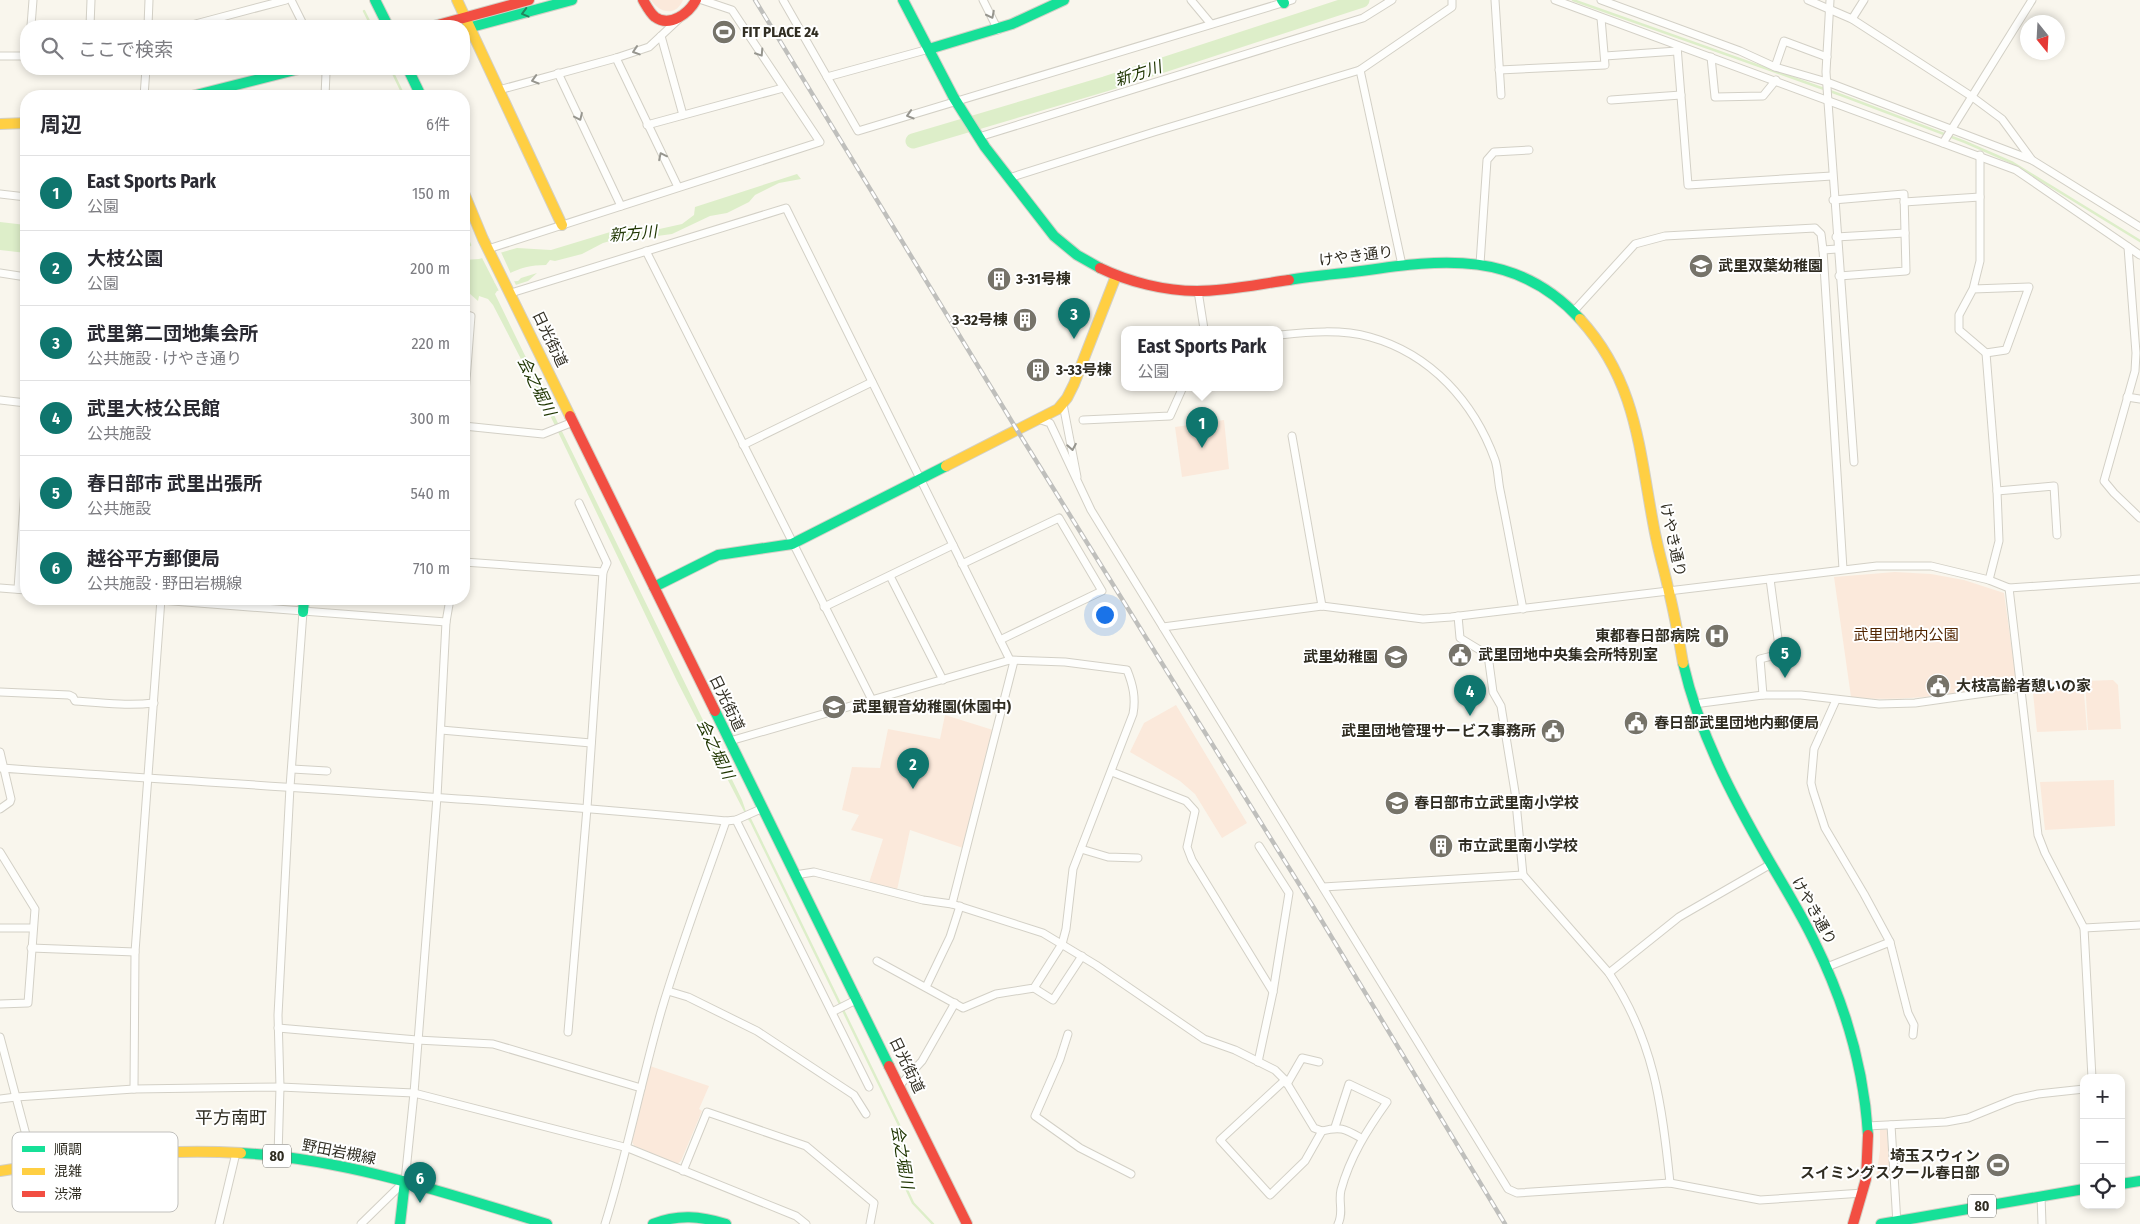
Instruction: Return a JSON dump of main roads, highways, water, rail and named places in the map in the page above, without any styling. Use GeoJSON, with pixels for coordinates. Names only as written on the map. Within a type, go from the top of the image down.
{"type":"FeatureCollection","features":[{"type":"Feature","properties":{"kind":"main road"},"geometry":{"type":"LineString","coordinates":[[375,0],[385,20]]}},
{"type":"Feature","properties":{"kind":"main road"},"geometry":{"type":"LineString","coordinates":[[457,0],[466,20]]}},
{"type":"Feature","properties":{"kind":"main road"},"geometry":{"type":"LineString","coordinates":[[455,20],[529,0]]}},
{"type":"Feature","properties":{"kind":"main road"},"geometry":{"type":"LineString","coordinates":[[470,27],[572,0]]}},
{"type":"Feature","properties":{"kind":"main road"},"geometry":{"type":"LineString","coordinates":[[643,0],[657,18],[665,20],[681,17],[688,12],[696,0]]}},
{"type":"Feature","properties":{"kind":"main road","name":"けやき通り"},"geometry":{"type":"LineString","coordinates":[[903,0],[962,112],[1009,178],[1057,238],[1075,254],[1116,276],[1153,287],[1198,291],[1402,265],[1448,262],[1480,264],[1504,270],[1534,284],[1573,312],[1590,330],[1608,356],[1626,393],[1661,564],[1669,591],[1684,671],[1706,740],[1726,786],[1798,912],[1827,968],[1850,1032],[1861,1082],[1868,1160],[1863,1193],[1853,1224]]}},
{"type":"Feature","properties":{"kind":"main road"},"geometry":{"type":"LineString","coordinates":[[929,49],[998,30],[1064,0]]}},
{"type":"Feature","properties":{"kind":"main road"},"geometry":{"type":"LineString","coordinates":[[470,34],[499,90],[562,225]]}},
{"type":"Feature","properties":{"kind":"main road"},"geometry":{"type":"LineString","coordinates":[[216,90],[275,75]]}},
{"type":"Feature","properties":{"kind":"main road"},"geometry":{"type":"LineString","coordinates":[[411,75],[418,90]]}},
{"type":"Feature","properties":{"kind":"main road"},"geometry":{"type":"LineString","coordinates":[[0,124],[20,124]]}},
{"type":"Feature","properties":{"kind":"main road","name":"日光街道"},"geometry":{"type":"LineString","coordinates":[[470,207],[489,250],[730,741],[758,810],[796,874],[853,1002],[900,1085],[967,1224]]}},
{"type":"Feature","properties":{"kind":"main road"},"geometry":{"type":"LineString","coordinates":[[654,587],[718,555],[792,544],[920,480],[1038,419],[1063,404],[1074,384],[1116,276]]}},
{"type":"Feature","properties":{"kind":"main road"},"geometry":{"type":"LineString","coordinates":[[304,605],[304,612]]}},
{"type":"Feature","properties":{"kind":"main road","name":"野田岩槻線"},"geometry":{"type":"LineString","coordinates":[[178,1151],[278,1156],[351,1168],[405,1181],[547,1224]]}},
{"type":"Feature","properties":{"kind":"main road"},"geometry":{"type":"LineString","coordinates":[[400,1224],[405,1181]]}},
{"type":"Feature","properties":{"kind":"main road"},"geometry":{"type":"LineString","coordinates":[[2125,1183],[2140,1181]]}},
{"type":"Feature","properties":{"kind":"main road","name":"80"},"geometry":{"type":"LineString","coordinates":[[1881,1224],[2080,1191]]}},
{"type":"Feature","properties":{"kind":"main road"},"geometry":{"type":"LineString","coordinates":[[653,1224],[664,1219],[693,1216],[726,1224]]}},
{"type":"Feature","properties":{"kind":"water"},"geometry":{"type":"Polygon","coordinates":[[[797,174],[801,179],[779,183],[755,195],[749,202],[727,213],[710,216],[672,234],[635,239],[624,237],[603,243],[582,254],[555,261],[550,260],[546,265],[531,266],[518,270],[494,283],[518,281],[521,278],[537,273],[528,281],[497,291],[495,294],[742,800],[750,823],[677,681],[548,411],[493,305],[488,299],[479,296],[478,301],[470,294],[470,260],[479,259],[517,248],[551,250],[630,226],[637,231],[646,232],[682,224],[694,215],[695,207],[797,174]]]}},
{"type":"Feature","properties":{"kind":"water"},"geometry":{"type":"Polygon","coordinates":[[[0,222],[20,224],[20,252],[0,250],[0,222]]]}},
{"type":"Feature","properties":{"kind":"waterway","name":"新方川"},"geometry":{"type":"LineString","coordinates":[[913,141],[1105,84],[1362,0]]}},
{"type":"Feature","properties":{"kind":"waterway"},"geometry":{"type":"LineString","coordinates":[[1573,0],[1841,95],[1965,142],[2013,163],[2140,241]]}},
{"type":"Feature","properties":{"kind":"waterway"},"geometry":{"type":"LineString","coordinates":[[364,11],[368,20]]}},
{"type":"Feature","properties":{"kind":"waterway"},"geometry":{"type":"LineString","coordinates":[[394,75],[401,90]]}},
{"type":"Feature","properties":{"kind":"waterway","name":"会之堀川"},"geometry":{"type":"LineString","coordinates":[[748,815],[899,1125],[906,1188],[913,1203],[933,1224]]}},
{"type":"Feature","properties":{"kind":"railway"},"geometry":{"type":"LineString","coordinates":[[755,0],[1017,430],[1314,908],[1505,1224]]}},
{"type":"Feature","properties":{"kind":"place","name":"FIT PLACE 24"},"geometry":{"type":"Point","coordinates":[724,32]}},
{"type":"Feature","properties":{"kind":"place","name":"武里双葉幼稚園"},"geometry":{"type":"Point","coordinates":[1701,266]}},
{"type":"Feature","properties":{"kind":"place","name":"3-31号棟"},"geometry":{"type":"Point","coordinates":[999,279]}},
{"type":"Feature","properties":{"kind":"place","name":"3-32号棟"},"geometry":{"type":"Point","coordinates":[1025,320]}},
{"type":"Feature","properties":{"kind":"place","name":"武里第二団地集会所"},"geometry":{"type":"Point","coordinates":[1074,339]}},
{"type":"Feature","properties":{"kind":"place","name":"3-33号棟"},"geometry":{"type":"Point","coordinates":[1038,370]}},
{"type":"Feature","properties":{"kind":"place","name":"East Sports Park"},"geometry":{"type":"Point","coordinates":[1202,448]}},
{"type":"Feature","properties":{"kind":"place","name":"東都春日部病院"},"geometry":{"type":"Point","coordinates":[1717,636]}},
{"type":"Feature","properties":{"kind":"place","name":"武里団地中央集会所特別室"},"geometry":{"type":"Point","coordinates":[1460,655]}},
{"type":"Feature","properties":{"kind":"place","name":"武里幼稚園"},"geometry":{"type":"Point","coordinates":[1396,657]}},
{"type":"Feature","properties":{"kind":"place","name":"春日部市 武里出張所"},"geometry":{"type":"Point","coordinates":[1785,678]}},
{"type":"Feature","properties":{"kind":"place","name":"大枝高齢者憩いの家"},"geometry":{"type":"Point","coordinates":[1938,686]}},
{"type":"Feature","properties":{"kind":"place","name":"武里観音幼稚園(休園中)"},"geometry":{"type":"Point","coordinates":[834,707]}},
{"type":"Feature","properties":{"kind":"place","name":"武里大枝公民館"},"geometry":{"type":"Point","coordinates":[1470,716]}},
{"type":"Feature","properties":{"kind":"place","name":"春日部武里団地内郵便局"},"geometry":{"type":"Point","coordinates":[1636,723]}},
{"type":"Feature","properties":{"kind":"place","name":"武里団地管理サービス事務所"},"geometry":{"type":"Point","coordinates":[1553,731]}},
{"type":"Feature","properties":{"kind":"place","name":"大枝公園"},"geometry":{"type":"Point","coordinates":[913,789]}},
{"type":"Feature","properties":{"kind":"place","name":"春日部市立武里南小学校"},"geometry":{"type":"Point","coordinates":[1397,803]}},
{"type":"Feature","properties":{"kind":"place","name":"市立武里南小学校"},"geometry":{"type":"Point","coordinates":[1441,846]}},
{"type":"Feature","properties":{"kind":"place","name":"埼玉スウィン スイミングスクール春日部"},"geometry":{"type":"Point","coordinates":[1998,1165]}},
{"type":"Feature","properties":{"kind":"place","name":"越谷平方郵便局"},"geometry":{"type":"Point","coordinates":[420,1203]}},
{"type":"Feature","properties":{"kind":"district","name":"平方南町"},"geometry":{"type":"Point","coordinates":[231,1118]}},
{"type":"Feature","properties":{"kind":"park label","name":"武里団地内公園"},"geometry":{"type":"Point","coordinates":[1906,635]}}]}
